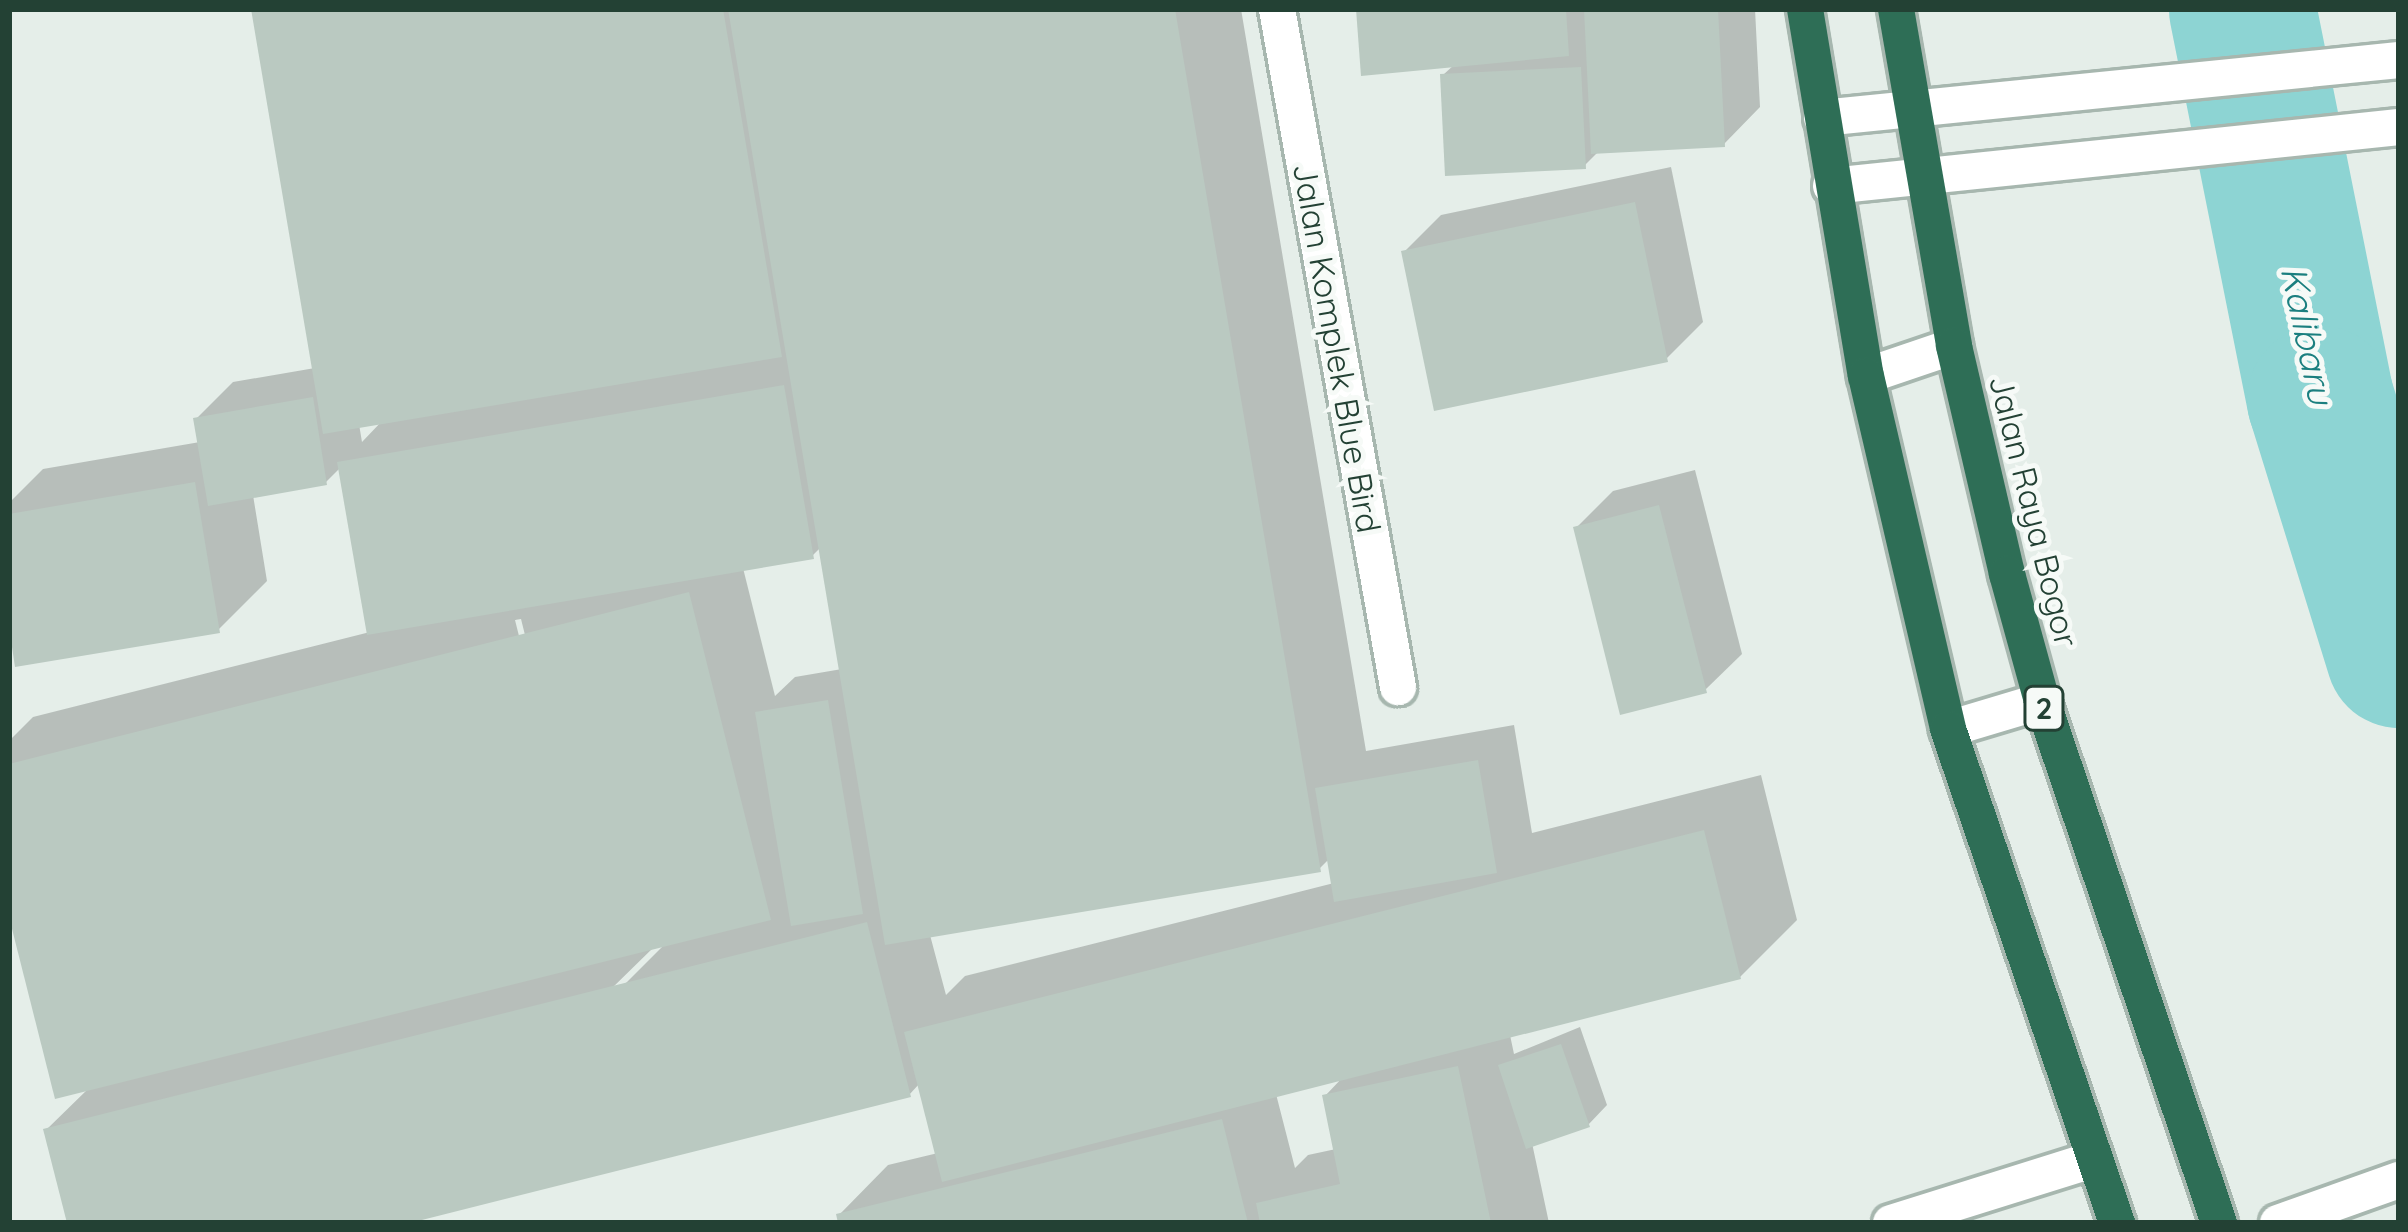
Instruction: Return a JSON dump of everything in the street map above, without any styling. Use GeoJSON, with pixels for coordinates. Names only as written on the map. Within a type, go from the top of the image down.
{"type":"FeatureCollection","features":[{"type":"Feature","properties":{"kind":"highway"},"geometry":{"type":"LineString","coordinates":[[1805,9],[1866,376],[1948,729],[2117,1223]]}},
{"type":"Feature","properties":{"kind":"highway","name":"Jalan Raya Bogor"},"geometry":{"type":"LineString","coordinates":[[1896,9],[1954,346],[2042,701],[2219,1223]]}},
{"type":"Feature","properties":{"kind":"street","name":"Jalan Komplek Blue Bird"},"geometry":{"type":"LineString","coordinates":[[1276,9],[1398,687]]}},
{"type":"Feature","properties":{"kind":"street"},"geometry":{"type":"LineString","coordinates":[[1822,118],[2399,60]]}},
{"type":"Feature","properties":{"kind":"street"},"geometry":{"type":"LineString","coordinates":[[1832,185],[2382,130]]}},
{"type":"Feature","properties":{"kind":"street"},"geometry":{"type":"LineString","coordinates":[[1866,376],[1954,346]]}},
{"type":"Feature","properties":{"kind":"street"},"geometry":{"type":"LineString","coordinates":[[1948,729],[2042,701]]}},
{"type":"Feature","properties":{"kind":"street"},"geometry":{"type":"LineString","coordinates":[[1891,1223],[2092,1160]]}},
{"type":"Feature","properties":{"kind":"street"},"geometry":{"type":"LineString","coordinates":[[2278,1223],[2399,1180]]}},
{"type":"Feature","properties":{"kind":"building"},"geometry":{"type":"Polygon","coordinates":[[[251,9],[723,9],[782,357],[323,434],[251,9]]]}},
{"type":"Feature","properties":{"kind":"building"},"geometry":{"type":"Polygon","coordinates":[[[728,9],[1175,9],[1321,872],[885,945],[728,9]]]}},
{"type":"Feature","properties":{"kind":"building"},"geometry":{"type":"Polygon","coordinates":[[[1356,9],[1566,9],[1569,56],[1361,76],[1356,9]]]}},
{"type":"Feature","properties":{"kind":"building"},"geometry":{"type":"Polygon","coordinates":[[[1584,9],[1718,9],[1725,147],[1591,154],[1584,9]]]}},
{"type":"Feature","properties":{"kind":"building"},"geometry":{"type":"Polygon","coordinates":[[[1581,67],[1586,169],[1445,176],[1440,74],[1581,67]]]}},
{"type":"Feature","properties":{"kind":"building"},"geometry":{"type":"Polygon","coordinates":[[[1635,202],[1668,362],[1434,411],[1401,251],[1635,202]]]}},
{"type":"Feature","properties":{"kind":"building"},"geometry":{"type":"Polygon","coordinates":[[[784,385],[814,559],[367,635],[337,462],[784,385]]]}},
{"type":"Feature","properties":{"kind":"building"},"geometry":{"type":"Polygon","coordinates":[[[313,397],[327,485],[208,506],[193,418],[313,397]]]}},
{"type":"Feature","properties":{"kind":"building"},"geometry":{"type":"Polygon","coordinates":[[[195,482],[220,633],[15,667],[9,627],[9,514],[195,482]]]}},
{"type":"Feature","properties":{"kind":"building"},"geometry":{"type":"Polygon","coordinates":[[[1659,505],[1707,693],[1620,715],[1573,527],[1659,505]]]}},
{"type":"Feature","properties":{"kind":"building"},"geometry":{"type":"Polygon","coordinates":[[[689,592],[771,920],[55,1099],[9,917],[9,764],[689,592]]]}},
{"type":"Feature","properties":{"kind":"building"},"geometry":{"type":"Polygon","coordinates":[[[828,700],[863,914],[791,926],[755,712],[828,700]]]}},
{"type":"Feature","properties":{"kind":"building"},"geometry":{"type":"Polygon","coordinates":[[[1478,760],[1497,873],[1334,902],[1315,788],[1478,760]]]}},
{"type":"Feature","properties":{"kind":"building"},"geometry":{"type":"Polygon","coordinates":[[[1704,830],[1741,979],[942,1182],[904,1032],[1704,830]]]}},
{"type":"Feature","properties":{"kind":"building"},"geometry":{"type":"Polygon","coordinates":[[[867,922],[911,1097],[410,1223],[67,1223],[43,1129],[867,922]]]}},
{"type":"Feature","properties":{"kind":"building"},"geometry":{"type":"Polygon","coordinates":[[[1561,1044],[1590,1127],[1526,1149],[1498,1065],[1561,1044]]]}},
{"type":"Feature","properties":{"kind":"building"},"geometry":{"type":"Polygon","coordinates":[[[1458,1066],[1491,1223],[1260,1223],[1256,1203],[1340,1184],[1322,1095],[1458,1066]]]}},
{"type":"Feature","properties":{"kind":"building"},"geometry":{"type":"Polygon","coordinates":[[[1222,1119],[1248,1223],[838,1223],[836,1214],[1222,1119]]]}},
{"type":"Feature","properties":{"kind":"waterway","name":"Kalibaru"},"geometry":{"type":"LineString","coordinates":[[2242,9],[2320,399],[2399,654]]}}]}
